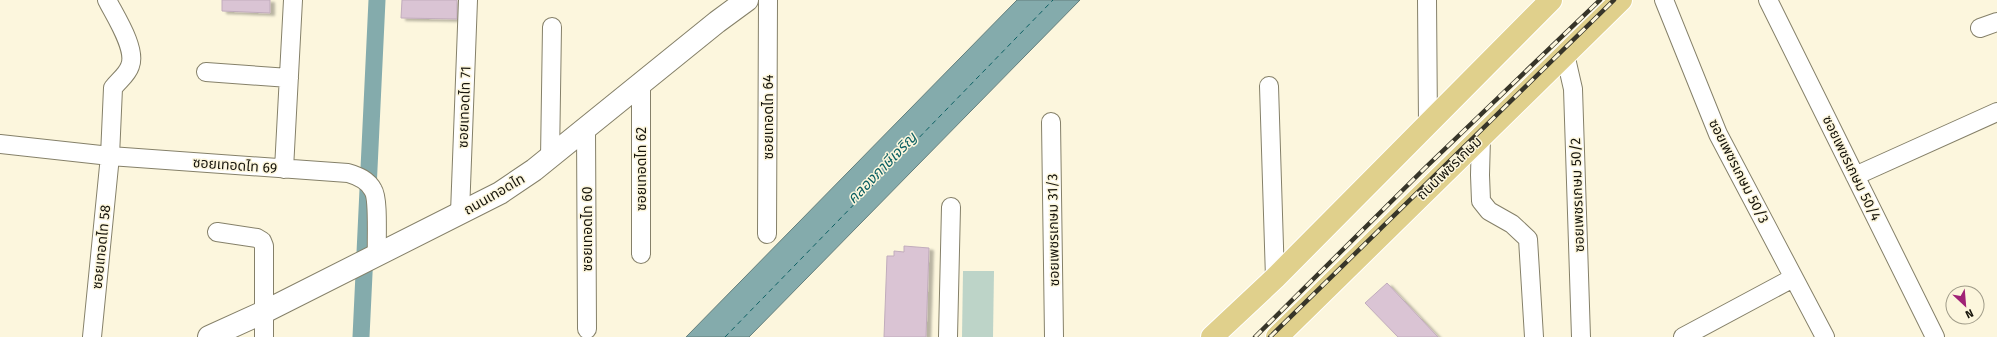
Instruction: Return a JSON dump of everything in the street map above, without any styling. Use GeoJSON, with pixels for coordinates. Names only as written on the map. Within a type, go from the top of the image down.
{"type":"FeatureCollection","features":[{"type":"Feature","properties":{"kind":"main road","name":"ถนนเทอดไท"},"geometry":{"type":"LineString","coordinates":[[209,337],[264,312],[500,193],[550,158],[717,22],[748,0]]}},
{"type":"Feature","properties":{"kind":"main road"},"geometry":{"type":"LineString","coordinates":[[1214,336],[1275,278],[1551,0]]}},
{"type":"Feature","properties":{"kind":"main road","name":"ถนนเพชรเกษม"},"geometry":{"type":"LineString","coordinates":[[1287,333],[1481,137],[1621,0]]}},
{"type":"Feature","properties":{"kind":"street","name":"ซอยเทอดไท 58"},"geometry":{"type":"LineString","coordinates":[[92,337],[110,156],[113,88],[125,76],[131,65],[129,45],[107,0]]}},
{"type":"Feature","properties":{"kind":"street"},"geometry":{"type":"LineString","coordinates":[[284,169],[293,0]]}},
{"type":"Feature","properties":{"kind":"street","name":"ซอยเทอดไท 71"},"geometry":{"type":"LineString","coordinates":[[460,213],[468,0]]}},
{"type":"Feature","properties":{"kind":"street","name":"ซอยเทอดไท 64"},"geometry":{"type":"LineString","coordinates":[[767,234],[768,0]]}},
{"type":"Feature","properties":{"kind":"street"},"geometry":{"type":"LineString","coordinates":[[1426,0],[1428,124]]}},
{"type":"Feature","properties":{"kind":"street","name":"ซอยเพชรเกษม 50/3"},"geometry":{"type":"LineString","coordinates":[[1664,0],[1718,134],[1825,337]]}},
{"type":"Feature","properties":{"kind":"street","name":"ซอยเพชรเกษม 50/4"},"geometry":{"type":"LineString","coordinates":[[1768,0],[1813,87],[1855,176],[1935,337]]}},
{"type":"Feature","properties":{"kind":"street"},"geometry":{"type":"LineString","coordinates":[[550,158],[552,27]]}},
{"type":"Feature","properties":{"kind":"street","name":"ซอยเพชรเกษม 50/2"},"geometry":{"type":"LineString","coordinates":[[1565,54],[1573,89],[1581,337]]}},
{"type":"Feature","properties":{"kind":"street"},"geometry":{"type":"LineString","coordinates":[[206,72],[289,78]]}},
{"type":"Feature","properties":{"kind":"street","name":"ซอยเทอดไท 62"},"geometry":{"type":"LineString","coordinates":[[640,84],[641,254]]}},
{"type":"Feature","properties":{"kind":"street"},"geometry":{"type":"LineString","coordinates":[[1269,86],[1275,278]]}},
{"type":"Feature","properties":{"kind":"street"},"geometry":{"type":"LineString","coordinates":[[1855,176],[1995,118]]}},
{"type":"Feature","properties":{"kind":"street","name":"ซอยเพชรเกษม 31/3"},"geometry":{"type":"LineString","coordinates":[[1051,122],[1054,337]]}},
{"type":"Feature","properties":{"kind":"street","name":"ซอยเทอดไท 60"},"geometry":{"type":"LineString","coordinates":[[586,128],[587,330]]}},
{"type":"Feature","properties":{"kind":"street"},"geometry":{"type":"LineString","coordinates":[[1481,137],[1481,201],[1489,211],[1512,224],[1528,239],[1534,337]]}},
{"type":"Feature","properties":{"kind":"street","name":"ซอยเทอดไท 69"},"geometry":{"type":"LineString","coordinates":[[0,144],[110,156],[348,173],[367,182],[374,191],[376,199],[376,256]]}},
{"type":"Feature","properties":{"kind":"street"},"geometry":{"type":"LineString","coordinates":[[948,337],[951,207]]}},
{"type":"Feature","properties":{"kind":"street"},"geometry":{"type":"LineString","coordinates":[[217,232],[257,238],[262,241],[264,246],[264,337]]}},
{"type":"Feature","properties":{"kind":"street"},"geometry":{"type":"LineString","coordinates":[[1683,337],[1793,278]]}},
{"type":"Feature","properties":{"kind":"green space"},"geometry":{"type":"Polygon","coordinates":[[[963,271],[994,271],[993,337],[962,337],[963,271]]]}},
{"type":"Feature","properties":{"kind":"water","name":"คลองภาษีเจริญ"},"geometry":{"type":"Polygon","coordinates":[[[1017,0],[1080,0],[749,337],[686,337],[1017,0]]]}},
{"type":"Feature","properties":{"kind":"building"},"geometry":{"type":"Polygon","coordinates":[[[222,0],[270,0],[270,13],[222,11],[222,0]]]}},
{"type":"Feature","properties":{"kind":"building"},"geometry":{"type":"Polygon","coordinates":[[[402,0],[457,0],[457,19],[401,18],[402,0]]]}},
{"type":"Feature","properties":{"kind":"building"},"geometry":{"type":"Polygon","coordinates":[[[904,246],[929,248],[926,337],[884,337],[887,256],[894,256],[894,251],[904,252],[904,246]]]}},
{"type":"Feature","properties":{"kind":"building"},"geometry":{"type":"Polygon","coordinates":[[[1387,283],[1438,337],[1398,337],[1365,303],[1387,283]]]}},
{"type":"Feature","properties":{"kind":"waterway"},"geometry":{"type":"LineString","coordinates":[[361,337],[377,0]]}},
{"type":"Feature","properties":{"kind":"ferry route"},"geometry":{"type":"LineString","coordinates":[[725,337],[1053,0]]}},
{"type":"Feature","properties":{"kind":"railway"},"geometry":{"type":"LineString","coordinates":[[1255,337],[1425,168],[1600,0]]}},
{"type":"Feature","properties":{"kind":"railway"},"geometry":{"type":"LineString","coordinates":[[1270,337],[1614,0]]}}]}
